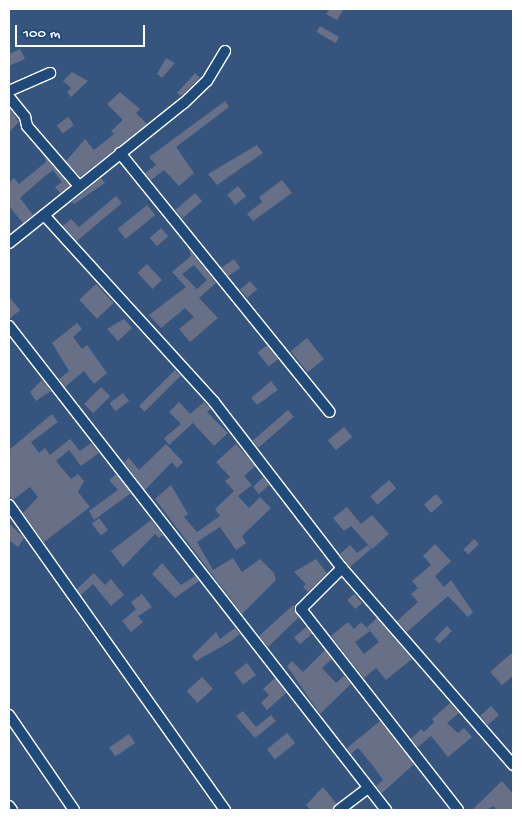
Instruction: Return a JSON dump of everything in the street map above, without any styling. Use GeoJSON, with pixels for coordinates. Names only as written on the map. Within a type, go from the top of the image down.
{"type":"FeatureCollection","features":[{"type":"Feature","properties":{"kind":"street"},"geometry":{"type":"LineString","coordinates":[[9,243],[201,86],[225,51]]}},
{"type":"Feature","properties":{"kind":"street"},"geometry":{"type":"LineString","coordinates":[[9,91],[50,73]]}},
{"type":"Feature","properties":{"kind":"street"},"geometry":{"type":"LineString","coordinates":[[9,97],[25,117],[27,126],[79,186]]}},
{"type":"Feature","properties":{"kind":"street"},"geometry":{"type":"LineString","coordinates":[[120,153],[330,412]]}},
{"type":"Feature","properties":{"kind":"street"},"geometry":{"type":"LineString","coordinates":[[44,215],[214,402],[342,568],[513,765]]}},
{"type":"Feature","properties":{"kind":"street"},"geometry":{"type":"LineString","coordinates":[[9,326],[386,810]]}},
{"type":"Feature","properties":{"kind":"street"},"geometry":{"type":"LineString","coordinates":[[9,504],[225,810]]}},
{"type":"Feature","properties":{"kind":"street"},"geometry":{"type":"LineString","coordinates":[[342,568],[301,609],[458,810]]}},
{"type":"Feature","properties":{"kind":"street"},"geometry":{"type":"LineString","coordinates":[[9,715],[74,810]]}},
{"type":"Feature","properties":{"kind":"street"},"geometry":{"type":"LineString","coordinates":[[339,810],[368,788]]}},
{"type":"Feature","properties":{"kind":"street"},"geometry":{"type":"LineString","coordinates":[[9,806],[12,810]]}},
{"type":"Feature","properties":{"kind":"building"},"geometry":{"type":"Polygon","coordinates":[[[330,9],[344,9],[337,20],[326,14],[330,9]]]}},
{"type":"Feature","properties":{"kind":"building"},"geometry":{"type":"Polygon","coordinates":[[[320,26],[339,37],[336,43],[316,32],[320,26]]]}},
{"type":"Feature","properties":{"kind":"building"},"geometry":{"type":"Polygon","coordinates":[[[20,49],[25,59],[9,66],[9,54],[20,49]]]}},
{"type":"Feature","properties":{"kind":"building"},"geometry":{"type":"Polygon","coordinates":[[[166,58],[175,63],[162,78],[157,74],[166,58]]]}},
{"type":"Feature","properties":{"kind":"building"},"geometry":{"type":"Polygon","coordinates":[[[72,72],[88,81],[71,97],[67,92],[71,88],[63,81],[72,72]]]}},
{"type":"Feature","properties":{"kind":"building"},"geometry":{"type":"Polygon","coordinates":[[[195,73],[200,78],[181,96],[177,93],[195,73]]]}},
{"type":"Feature","properties":{"kind":"building"},"geometry":{"type":"Polygon","coordinates":[[[120,92],[140,109],[136,113],[147,124],[80,177],[66,161],[85,139],[94,150],[114,134],[111,131],[123,120],[107,104],[120,92]]]}},
{"type":"Feature","properties":{"kind":"building"},"geometry":{"type":"Polygon","coordinates":[[[225,101],[229,107],[176,147],[194,173],[179,186],[164,170],[151,180],[145,173],[156,165],[149,157],[225,101]]]}},
{"type":"Feature","properties":{"kind":"building"},"geometry":{"type":"Polygon","coordinates":[[[9,108],[19,122],[9,132],[9,108]]]}},
{"type":"Feature","properties":{"kind":"building"},"geometry":{"type":"Polygon","coordinates":[[[68,117],[74,125],[63,133],[57,125],[68,117]]]}},
{"type":"Feature","properties":{"kind":"building"},"geometry":{"type":"Polygon","coordinates":[[[257,145],[263,153],[217,185],[208,174],[257,145]]]}},
{"type":"Feature","properties":{"kind":"building"},"geometry":{"type":"Polygon","coordinates":[[[44,156],[70,186],[60,193],[55,187],[62,182],[53,170],[45,176],[20,198],[33,215],[23,223],[9,206],[9,183],[14,178],[19,184],[46,162],[44,156]]]}},
{"type":"Feature","properties":{"kind":"building"},"geometry":{"type":"Polygon","coordinates":[[[101,178],[105,183],[74,204],[72,202],[101,178]]]}},
{"type":"Feature","properties":{"kind":"building"},"geometry":{"type":"Polygon","coordinates":[[[282,180],[292,193],[253,221],[247,214],[262,202],[259,197],[282,180]]]}},
{"type":"Feature","properties":{"kind":"building"},"geometry":{"type":"Polygon","coordinates":[[[238,186],[246,196],[235,205],[227,195],[238,186]]]}},
{"type":"Feature","properties":{"kind":"building"},"geometry":{"type":"Polygon","coordinates":[[[195,193],[202,201],[183,218],[175,210],[195,193]]]}},
{"type":"Feature","properties":{"kind":"building"},"geometry":{"type":"Polygon","coordinates":[[[116,196],[122,203],[77,241],[63,226],[71,219],[79,227],[116,196]]]}},
{"type":"Feature","properties":{"kind":"building"},"geometry":{"type":"Polygon","coordinates":[[[147,205],[155,215],[126,239],[117,229],[147,205]]]}},
{"type":"Feature","properties":{"kind":"building"},"geometry":{"type":"Polygon","coordinates":[[[161,228],[168,236],[157,246],[150,238],[161,228]]]}},
{"type":"Feature","properties":{"kind":"building"},"geometry":{"type":"Polygon","coordinates":[[[189,249],[216,283],[199,298],[218,318],[190,342],[179,329],[194,317],[185,308],[161,328],[149,315],[186,287],[172,272],[191,256],[189,249]],[[194,265],[182,274],[197,289],[207,280],[194,265]]]}},
{"type":"Feature","properties":{"kind":"building"},"geometry":{"type":"Polygon","coordinates":[[[234,259],[240,268],[228,277],[222,267],[234,259]]]}},
{"type":"Feature","properties":{"kind":"building"},"geometry":{"type":"Polygon","coordinates":[[[147,264],[162,280],[152,289],[137,273],[147,264]]]}},
{"type":"Feature","properties":{"kind":"building"},"geometry":{"type":"Polygon","coordinates":[[[250,281],[257,289],[247,298],[240,290],[250,281]]]}},
{"type":"Feature","properties":{"kind":"building"},"geometry":{"type":"Polygon","coordinates":[[[96,284],[114,303],[97,319],[79,300],[96,284]]]}},
{"type":"Feature","properties":{"kind":"building"},"geometry":{"type":"Polygon","coordinates":[[[9,297],[20,310],[9,319],[9,297]]]}},
{"type":"Feature","properties":{"kind":"building"},"geometry":{"type":"Polygon","coordinates":[[[124,319],[132,328],[118,341],[107,329],[124,319]]]}},
{"type":"Feature","properties":{"kind":"building"},"geometry":{"type":"Polygon","coordinates":[[[77,323],[82,329],[73,337],[82,349],[87,345],[107,373],[94,384],[84,371],[65,387],[59,379],[69,371],[52,343],[77,323]]]}},
{"type":"Feature","properties":{"kind":"building"},"geometry":{"type":"Polygon","coordinates":[[[307,338],[324,359],[308,372],[291,351],[307,338]]]}},
{"type":"Feature","properties":{"kind":"building"},"geometry":{"type":"Polygon","coordinates":[[[267,345],[278,359],[269,367],[258,352],[267,345]]]}},
{"type":"Feature","properties":{"kind":"building"},"geometry":{"type":"Polygon","coordinates":[[[175,370],[181,376],[145,412],[139,406],[175,370]]]}},
{"type":"Feature","properties":{"kind":"building"},"geometry":{"type":"Polygon","coordinates":[[[42,380],[51,391],[36,401],[30,392],[42,380]]]}},
{"type":"Feature","properties":{"kind":"building"},"geometry":{"type":"Polygon","coordinates":[[[271,381],[278,390],[257,405],[251,398],[271,381]]]}},
{"type":"Feature","properties":{"kind":"building"},"geometry":{"type":"Polygon","coordinates":[[[101,387],[110,396],[93,413],[84,404],[101,387]]]}},
{"type":"Feature","properties":{"kind":"building"},"geometry":{"type":"Polygon","coordinates":[[[123,393],[129,401],[115,411],[109,403],[123,393]]]}},
{"type":"Feature","properties":{"kind":"building"},"geometry":{"type":"Polygon","coordinates":[[[179,402],[190,414],[204,402],[211,409],[207,412],[228,433],[214,446],[193,423],[169,445],[164,438],[181,424],[169,412],[179,402]]]}},
{"type":"Feature","properties":{"kind":"building"},"geometry":{"type":"Polygon","coordinates":[[[288,410],[294,417],[258,448],[253,441],[288,410]]]}},
{"type":"Feature","properties":{"kind":"building"},"geometry":{"type":"Polygon","coordinates":[[[52,414],[58,422],[31,442],[39,453],[45,448],[50,455],[70,439],[80,451],[91,443],[99,453],[81,466],[69,450],[56,461],[71,479],[78,474],[84,481],[78,492],[90,507],[44,542],[23,513],[38,497],[30,487],[13,500],[9,494],[9,450],[52,414]]]}},
{"type":"Feature","properties":{"kind":"building"},"geometry":{"type":"Polygon","coordinates":[[[344,427],[352,437],[336,450],[328,440],[344,427]]]}},
{"type":"Feature","properties":{"kind":"building"},"geometry":{"type":"Polygon","coordinates":[[[166,444],[183,462],[177,468],[172,462],[145,490],[124,462],[129,458],[139,470],[166,444]]]}},
{"type":"Feature","properties":{"kind":"building"},"geometry":{"type":"Polygon","coordinates":[[[236,444],[255,466],[244,476],[252,485],[238,496],[249,508],[260,497],[271,508],[242,536],[246,543],[236,550],[220,527],[197,542],[213,570],[233,558],[242,572],[260,559],[274,573],[276,580],[242,614],[155,499],[171,485],[188,514],[184,517],[197,532],[220,516],[215,509],[234,491],[225,481],[230,477],[216,462],[236,444]]]}},
{"type":"Feature","properties":{"kind":"building"},"geometry":{"type":"Polygon","coordinates":[[[116,474],[131,493],[94,520],[89,511],[118,490],[109,480],[116,474]]]}},
{"type":"Feature","properties":{"kind":"building"},"geometry":{"type":"Polygon","coordinates":[[[263,477],[269,485],[259,494],[253,487],[263,477]]]}},
{"type":"Feature","properties":{"kind":"building"},"geometry":{"type":"Polygon","coordinates":[[[389,480],[396,488],[377,505],[370,496],[389,480]]]}},
{"type":"Feature","properties":{"kind":"building"},"geometry":{"type":"Polygon","coordinates":[[[436,494],[443,502],[431,513],[424,504],[436,494]]]}},
{"type":"Feature","properties":{"kind":"building"},"geometry":{"type":"Polygon","coordinates":[[[347,507],[361,524],[372,515],[389,534],[372,549],[351,526],[344,531],[333,518],[347,507]]]}},
{"type":"Feature","properties":{"kind":"building"},"geometry":{"type":"Polygon","coordinates":[[[99,518],[108,530],[101,535],[92,523],[99,518]]]}},
{"type":"Feature","properties":{"kind":"building"},"geometry":{"type":"Polygon","coordinates":[[[151,520],[163,535],[159,538],[155,534],[123,567],[111,551],[151,520]]]}},
{"type":"Feature","properties":{"kind":"building"},"geometry":{"type":"Polygon","coordinates":[[[9,523],[24,538],[18,547],[9,540],[9,523]]]}},
{"type":"Feature","properties":{"kind":"building"},"geometry":{"type":"Polygon","coordinates":[[[474,539],[479,544],[468,555],[463,550],[474,539]]]}},
{"type":"Feature","properties":{"kind":"building"},"geometry":{"type":"Polygon","coordinates":[[[435,544],[451,561],[435,576],[444,587],[451,580],[473,612],[468,617],[448,596],[407,632],[397,621],[418,602],[411,594],[418,588],[412,581],[431,565],[423,556],[435,544]]]}},
{"type":"Feature","properties":{"kind":"building"},"geometry":{"type":"Polygon","coordinates":[[[350,545],[357,553],[368,545],[371,549],[350,567],[340,554],[350,545]]]}},
{"type":"Feature","properties":{"kind":"building"},"geometry":{"type":"Polygon","coordinates":[[[316,559],[327,573],[308,592],[303,587],[306,584],[294,572],[316,559]]]}},
{"type":"Feature","properties":{"kind":"building"},"geometry":{"type":"Polygon","coordinates":[[[162,563],[181,585],[195,576],[199,581],[175,598],[152,574],[162,563]]]}},
{"type":"Feature","properties":{"kind":"building"},"geometry":{"type":"Polygon","coordinates":[[[94,573],[105,585],[111,579],[124,595],[111,606],[93,584],[81,595],[77,589],[94,573]]]}},
{"type":"Feature","properties":{"kind":"building"},"geometry":{"type":"Polygon","coordinates":[[[142,594],[152,607],[138,616],[143,622],[131,632],[122,621],[136,609],[131,602],[142,594]]]}},
{"type":"Feature","properties":{"kind":"building"},"geometry":{"type":"Polygon","coordinates":[[[354,594],[362,603],[355,609],[347,600],[354,594]]]}},
{"type":"Feature","properties":{"kind":"building"},"geometry":{"type":"Polygon","coordinates":[[[293,605],[299,617],[268,647],[259,636],[293,605]]]}},
{"type":"Feature","properties":{"kind":"building"},"geometry":{"type":"Polygon","coordinates":[[[377,618],[412,659],[386,680],[376,668],[364,678],[331,636],[348,622],[354,629],[361,622],[370,631],[355,642],[364,654],[379,642],[367,627],[377,618]]]}},
{"type":"Feature","properties":{"kind":"building"},"geometry":{"type":"Polygon","coordinates":[[[447,626],[452,631],[439,644],[434,639],[447,626]]]}},
{"type":"Feature","properties":{"kind":"building"},"geometry":{"type":"Polygon","coordinates":[[[306,627],[312,634],[300,644],[294,637],[306,627]]]}},
{"type":"Feature","properties":{"kind":"building"},"geometry":{"type":"Polygon","coordinates":[[[235,628],[240,634],[228,643],[196,661],[192,656],[216,632],[220,639],[235,628]]]}},
{"type":"Feature","properties":{"kind":"building"},"geometry":{"type":"Polygon","coordinates":[[[325,650],[332,659],[322,668],[336,683],[344,676],[351,684],[320,714],[287,666],[292,661],[303,672],[325,650]]]}},
{"type":"Feature","properties":{"kind":"building"},"geometry":{"type":"Polygon","coordinates":[[[513,652],[513,676],[502,685],[490,672],[513,652]]]}},
{"type":"Feature","properties":{"kind":"building"},"geometry":{"type":"Polygon","coordinates":[[[247,663],[256,675],[243,685],[234,673],[247,663]]]}},
{"type":"Feature","properties":{"kind":"building"},"geometry":{"type":"Polygon","coordinates":[[[202,677],[213,689],[198,703],[187,691],[202,677]]]}},
{"type":"Feature","properties":{"kind":"building"},"geometry":{"type":"Polygon","coordinates":[[[275,678],[286,693],[267,710],[261,703],[269,695],[263,689],[275,678]]]}},
{"type":"Feature","properties":{"kind":"building"},"geometry":{"type":"Polygon","coordinates":[[[450,703],[459,713],[447,723],[458,733],[464,728],[472,737],[448,757],[431,736],[418,747],[411,739],[421,729],[424,732],[434,722],[432,719],[450,703]]]}},
{"type":"Feature","properties":{"kind":"building"},"geometry":{"type":"Polygon","coordinates":[[[491,706],[499,715],[488,725],[480,716],[491,706]]]}},
{"type":"Feature","properties":{"kind":"building"},"geometry":{"type":"Polygon","coordinates":[[[243,711],[256,727],[271,715],[276,721],[255,738],[236,716],[243,711]]]}},
{"type":"Feature","properties":{"kind":"building"},"geometry":{"type":"Polygon","coordinates":[[[380,721],[414,764],[382,793],[376,786],[383,780],[374,767],[358,748],[351,754],[347,748],[380,721]]]}},
{"type":"Feature","properties":{"kind":"building"},"geometry":{"type":"Polygon","coordinates":[[[287,733],[295,743],[275,759],[267,749],[287,733]]]}},
{"type":"Feature","properties":{"kind":"building"},"geometry":{"type":"Polygon","coordinates":[[[129,734],[135,743],[115,757],[109,747],[129,734]]]}},
{"type":"Feature","properties":{"kind":"building"},"geometry":{"type":"Polygon","coordinates":[[[502,781],[513,794],[513,810],[497,810],[493,806],[487,810],[472,810],[502,781]]]}},
{"type":"Feature","properties":{"kind":"building"},"geometry":{"type":"Polygon","coordinates":[[[323,787],[336,803],[332,810],[311,810],[306,805],[323,787]]]}}]}
